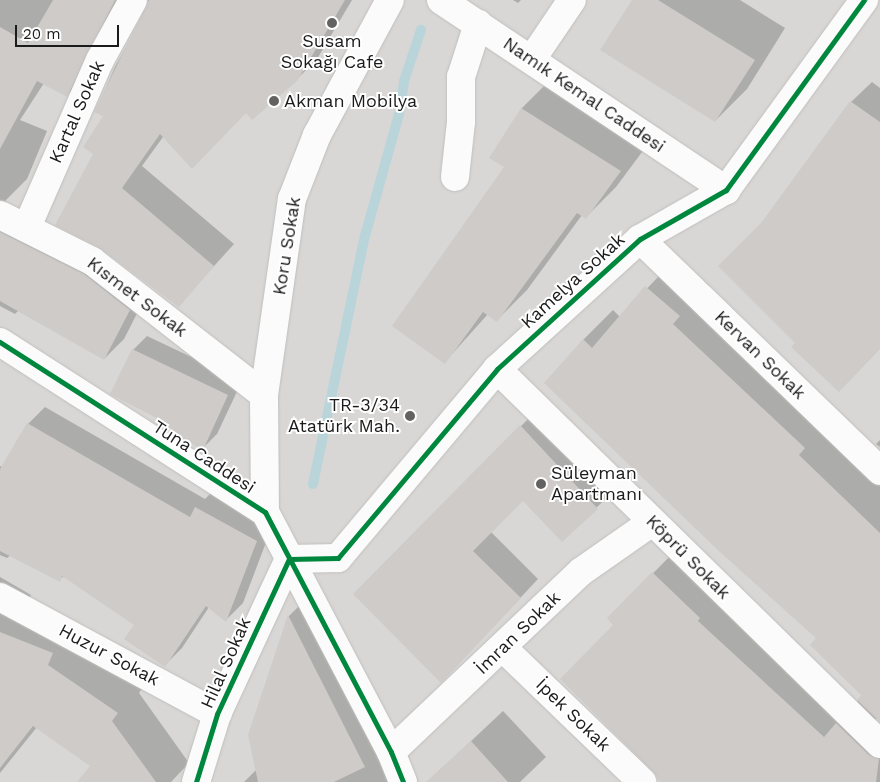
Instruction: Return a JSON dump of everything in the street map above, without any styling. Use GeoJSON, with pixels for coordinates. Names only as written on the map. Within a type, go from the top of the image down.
{"type":"FeatureCollection","features":[{"type":"Feature","properties":{"kind":"street","name":"Kartal Sokak"},"geometry":{"type":"LineString","coordinates":[[27,227],[100,60],[133,0]]}},
{"type":"Feature","properties":{"kind":"street","name":"Koru Sokak"},"geometry":{"type":"LineString","coordinates":[[265,512],[264,395],[292,199],[317,135],[390,0]]}},
{"type":"Feature","properties":{"kind":"street","name":"Namık Kemal Caddesi"},"geometry":{"type":"LineString","coordinates":[[441,0],[726,190]]}},
{"type":"Feature","properties":{"kind":"street"},"geometry":{"type":"LineString","coordinates":[[532,59],[572,0]]}},
{"type":"Feature","properties":{"kind":"street","name":"Kamelya Sokak"},"geometry":{"type":"LineString","coordinates":[[290,559],[338,558],[497,369],[640,238],[726,190],[864,0]]}},
{"type":"Feature","properties":{"kind":"street"},"geometry":{"type":"LineString","coordinates":[[455,178],[461,122],[461,77],[478,24]]}},
{"type":"Feature","properties":{"kind":"street","name":"Kısmet Sokak"},"geometry":{"type":"LineString","coordinates":[[0,215],[92,261],[264,395]]}},
{"type":"Feature","properties":{"kind":"street","name":"Kervan Sokak"},"geometry":{"type":"LineString","coordinates":[[640,238],[880,471]]}},
{"type":"Feature","properties":{"kind":"street","name":"Tuna Caddesi"},"geometry":{"type":"LineString","coordinates":[[0,342],[265,512],[391,752],[403,782]]}},
{"type":"Feature","properties":{"kind":"street","name":"Köprü Sokak"},"geometry":{"type":"LineString","coordinates":[[497,369],[880,744]]}},
{"type":"Feature","properties":{"kind":"street","name":"İmran Sokak"},"geometry":{"type":"LineString","coordinates":[[391,752],[504,649],[582,571],[652,522]]}},
{"type":"Feature","properties":{"kind":"street","name":"Hilal Sokak"},"geometry":{"type":"LineString","coordinates":[[196,782],[217,714],[290,559]]}},
{"type":"Feature","properties":{"kind":"street","name":"Huzur Sokak"},"geometry":{"type":"LineString","coordinates":[[0,597],[217,714]]}},
{"type":"Feature","properties":{"kind":"street","name":"İpek Sokak"},"geometry":{"type":"LineString","coordinates":[[504,649],[642,782]]}},
{"type":"Feature","properties":{"kind":"shaded area"},"geometry":{"type":"Polygon","coordinates":[[[0,0],[880,0],[880,782],[0,782],[0,0]]]}},
{"type":"Feature","properties":{"kind":"building"},"geometry":{"type":"Polygon","coordinates":[[[53,0],[115,0],[67,97],[37,81],[0,149],[0,27],[28,43],[53,0]]]}},
{"type":"Feature","properties":{"kind":"building"},"geometry":{"type":"Polygon","coordinates":[[[149,0],[345,0],[297,81],[252,120],[246,113],[192,169],[160,134],[122,188],[214,266],[179,307],[101,249],[55,225],[93,154],[83,147],[103,116],[94,112],[149,0]]]}},
{"type":"Feature","properties":{"kind":"building"},"geometry":{"type":"Polygon","coordinates":[[[632,0],[658,0],[755,60],[715,122],[600,50],[632,0]]]}},
{"type":"Feature","properties":{"kind":"building"},"geometry":{"type":"Polygon","coordinates":[[[850,101],[880,122],[880,349],[839,392],[791,347],[795,343],[718,266],[761,223],[850,101]]]}},
{"type":"Feature","properties":{"kind":"building"},"geometry":{"type":"Polygon","coordinates":[[[521,108],[621,171],[586,219],[577,213],[497,322],[483,312],[445,364],[392,326],[504,167],[489,158],[521,108]]]}},
{"type":"Feature","properties":{"kind":"building"},"geometry":{"type":"Polygon","coordinates":[[[0,232],[84,274],[130,310],[104,360],[0,301],[0,232]]]}},
{"type":"Feature","properties":{"kind":"building"},"geometry":{"type":"Polygon","coordinates":[[[645,286],[680,316],[673,324],[805,448],[799,455],[880,533],[880,722],[857,700],[861,695],[810,645],[816,638],[721,553],[544,383],[583,339],[592,348],[645,286]]]}},
{"type":"Feature","properties":{"kind":"building"},"geometry":{"type":"Polygon","coordinates":[[[132,349],[228,395],[203,450],[165,429],[168,424],[110,394],[132,349]]]}},
{"type":"Feature","properties":{"kind":"building"},"geometry":{"type":"Polygon","coordinates":[[[27,423],[190,517],[195,507],[257,541],[226,622],[206,606],[165,667],[124,639],[134,625],[62,576],[60,582],[0,551],[0,469],[27,423]]]}},
{"type":"Feature","properties":{"kind":"building"},"geometry":{"type":"Polygon","coordinates":[[[520,425],[598,509],[562,542],[523,501],[473,551],[521,598],[441,683],[353,594],[520,425]]]}},
{"type":"Feature","properties":{"kind":"building"},"geometry":{"type":"Polygon","coordinates":[[[652,572],[700,618],[698,621],[824,737],[836,723],[869,755],[879,759],[876,782],[660,782],[653,771],[560,679],[613,625],[607,618],[652,572]]]}},
{"type":"Feature","properties":{"kind":"building"},"geometry":{"type":"Polygon","coordinates":[[[288,615],[365,767],[334,782],[258,782],[248,735],[288,615]]]}},
{"type":"Feature","properties":{"kind":"building"},"geometry":{"type":"Polygon","coordinates":[[[0,632],[53,653],[48,665],[118,713],[112,721],[156,782],[77,782],[90,766],[33,726],[0,768],[0,632]]]}},
{"type":"Feature","properties":{"kind":"building"},"geometry":{"type":"Polygon","coordinates":[[[471,741],[508,782],[426,782],[471,741]]]}},
{"type":"Feature","properties":{"kind":"waterway"},"geometry":{"type":"LineString","coordinates":[[313,484],[365,236],[399,114],[404,81],[421,30]]}},
{"type":"Feature","properties":{"kind":"cycle path"},"geometry":{"type":"LineString","coordinates":[[196,782],[217,714],[289,559],[338,558],[497,369],[640,239],[726,190],[864,0]]}},
{"type":"Feature","properties":{"kind":"cycle path"},"geometry":{"type":"LineString","coordinates":[[0,342],[265,512],[391,752],[403,782]]}},
{"type":"Feature","properties":{"kind":"place","name":"Susam Sokağı Cafe"},"geometry":{"type":"Point","coordinates":[332,23]}},
{"type":"Feature","properties":{"kind":"place","name":"Akman Mobilya"},"geometry":{"type":"Point","coordinates":[274,101]}},
{"type":"Feature","properties":{"kind":"place","name":"TR-3/34 Atatürk Mah."},"geometry":{"type":"Point","coordinates":[410,416]}},
{"type":"Feature","properties":{"kind":"place","name":"Süleyman Apartmanı"},"geometry":{"type":"Point","coordinates":[541,484]}}]}
